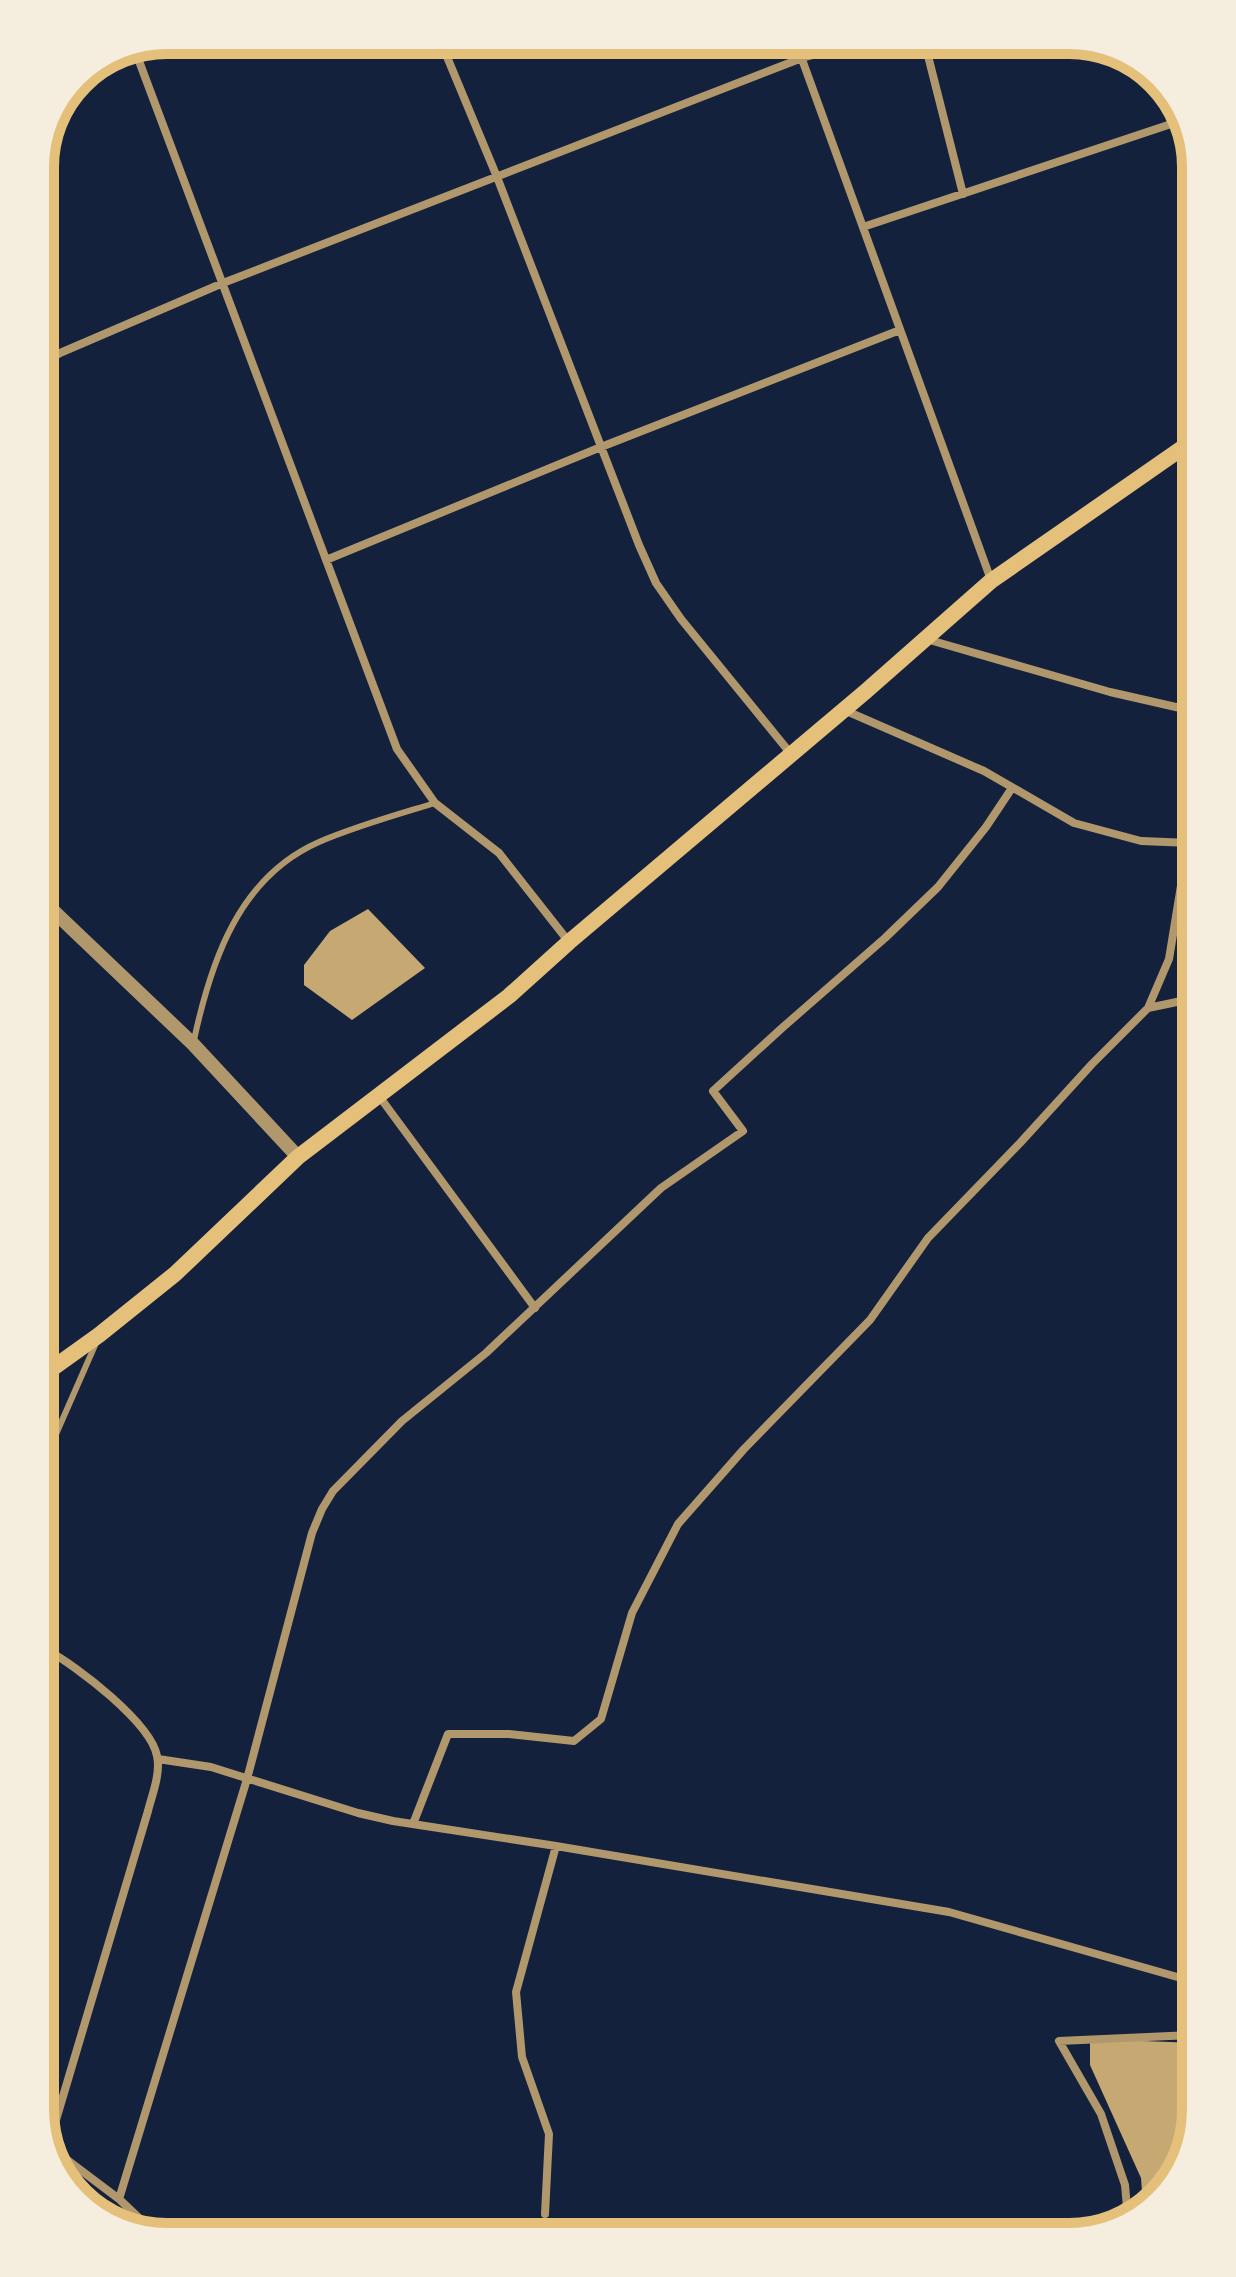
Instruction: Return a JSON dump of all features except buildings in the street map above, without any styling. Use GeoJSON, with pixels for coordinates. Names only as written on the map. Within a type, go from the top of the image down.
{"type":"FeatureCollection","features":[{"type":"Feature","properties":{"kind":"main road"},"geometry":{"type":"LineString","coordinates":[[54,1367],[175,1274],[298,1157],[509,996],[991,581],[1182,448]]}},
{"type":"Feature","properties":{"kind":"street"},"geometry":{"type":"LineString","coordinates":[[446,54],[656,583],[681,619],[792,754]]}},
{"type":"Feature","properties":{"kind":"street"},"geometry":{"type":"LineString","coordinates":[[800,54],[991,581]]}},
{"type":"Feature","properties":{"kind":"street"},"geometry":{"type":"LineString","coordinates":[[54,356],[223,283],[816,54]]}},
{"type":"Feature","properties":{"kind":"street"},"geometry":{"type":"LineString","coordinates":[[928,54],[963,194]]}},
{"type":"Feature","properties":{"kind":"street"},"geometry":{"type":"LineString","coordinates":[[138,58],[397,749],[435,803],[499,853],[569,942]]}},
{"type":"Feature","properties":{"kind":"street"},"geometry":{"type":"LineString","coordinates":[[863,227],[1173,123]]}},
{"type":"Feature","properties":{"kind":"street"},"geometry":{"type":"LineString","coordinates":[[326,560],[601,447],[900,330]]}},
{"type":"Feature","properties":{"kind":"street"},"geometry":{"type":"LineString","coordinates":[[925,639],[1110,692],[1182,708]]}},
{"type":"Feature","properties":{"kind":"street"},"geometry":{"type":"LineString","coordinates":[[844,710],[984,771],[1074,823],[1141,841],[1182,843]]}},
{"type":"Feature","properties":{"kind":"street"},"geometry":{"type":"LineString","coordinates":[[119,2199],[247,1779],[312,1533],[333,1491],[402,1421],[486,1353],[661,1188],[743,1131],[713,1091],[938,887],[986,827],[1012,788]]}},
{"type":"Feature","properties":{"kind":"street"},"geometry":{"type":"LineString","coordinates":[[413,1824],[448,1734],[509,1734],[574,1741],[601,1719],[632,1613],[678,1524],[744,1449],[870,1320],[928,1238],[1148,1008],[1169,959],[1182,884]]}},
{"type":"Feature","properties":{"kind":"street"},"geometry":{"type":"LineString","coordinates":[[54,912],[193,1044],[298,1157]]}},
{"type":"Feature","properties":{"kind":"street"},"geometry":{"type":"LineString","coordinates":[[1148,1008],[1182,1001]]}},
{"type":"Feature","properties":{"kind":"street"},"geometry":{"type":"LineString","coordinates":[[378,1095],[535,1308]]}},
{"type":"Feature","properties":{"kind":"street"},"geometry":{"type":"LineString","coordinates":[[54,1654],[90,1677],[133,1719],[152,1739],[158,1759],[148,1811],[55,2123]]}},
{"type":"Feature","properties":{"kind":"street"},"geometry":{"type":"LineString","coordinates":[[158,1759],[211,1767],[358,1813],[413,1824],[949,1912],[1182,1978]]}},
{"type":"Feature","properties":{"kind":"street"},"geometry":{"type":"LineString","coordinates":[[545,2214],[549,2134],[522,2057],[516,1992],[556,1846]]}},
{"type":"Feature","properties":{"kind":"street"},"geometry":{"type":"LineString","coordinates":[[1127,2207],[1125,2185],[1101,2114],[1059,2041],[1182,2035]]}},
{"type":"Feature","properties":{"kind":"street"},"geometry":{"type":"LineString","coordinates":[[65,2159],[141,2220]]}},
{"type":"Feature","properties":{"kind":"lane"},"geometry":{"type":"LineString","coordinates":[[193,1044],[209,978],[224,940],[260,883],[285,861],[317,843],[435,803]]}},
{"type":"Feature","properties":{"kind":"lane"},"geometry":{"type":"LineString","coordinates":[[54,1439],[99,1335]]}}]}
